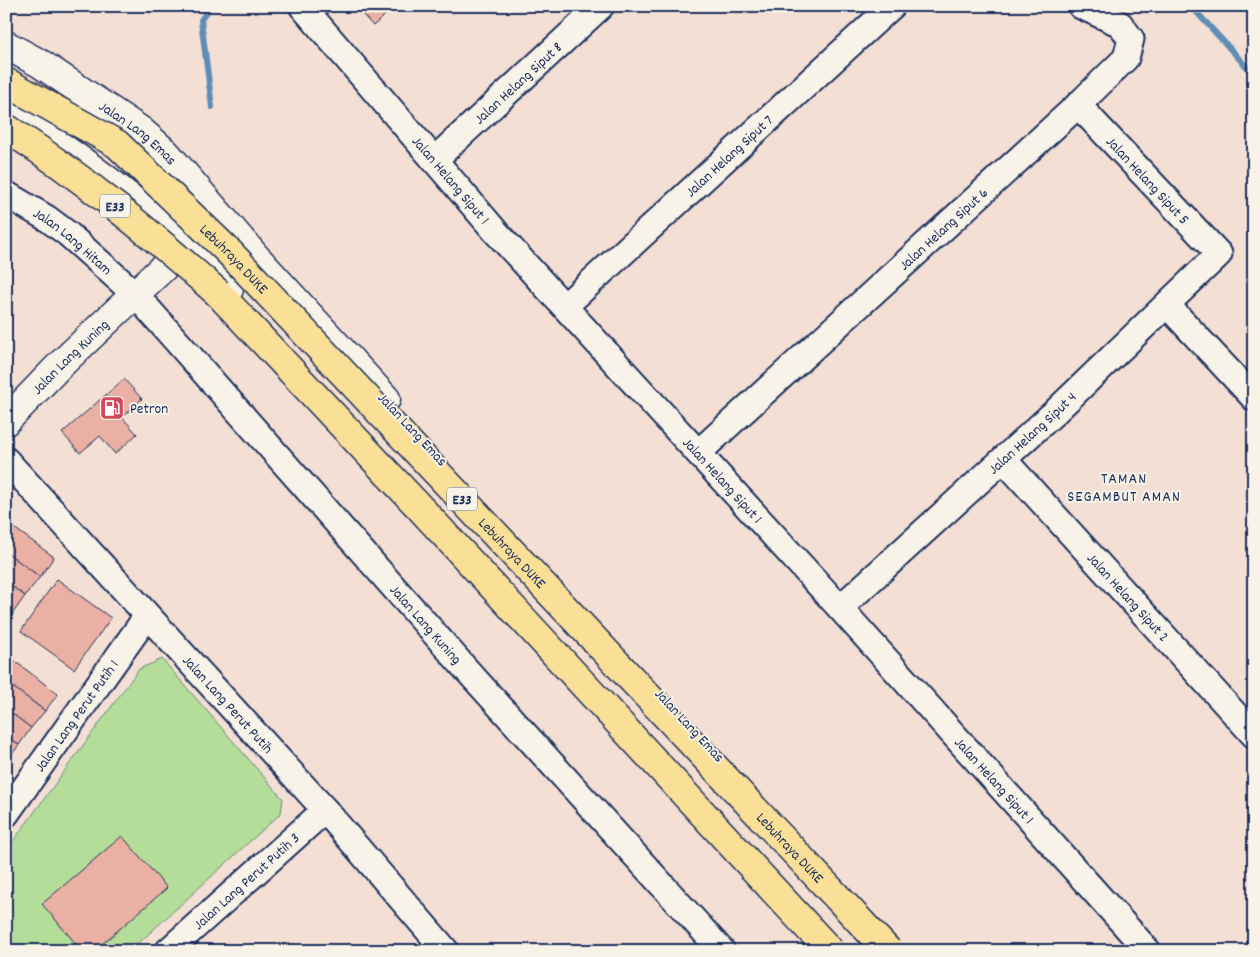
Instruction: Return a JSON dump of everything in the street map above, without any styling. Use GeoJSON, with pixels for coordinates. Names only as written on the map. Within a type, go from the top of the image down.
{"type":"FeatureCollection","features":[{"type":"Feature","properties":{"kind":"highway","name":"Lebuhraya DUKE"},"geometry":{"type":"LineString","coordinates":[[6,82],[117,144],[228,251],[888,951]]}},
{"type":"Feature","properties":{"kind":"highway","name":"E33"},"geometry":{"type":"LineString","coordinates":[[6,128],[104,197],[157,239],[218,294],[429,517],[829,951]]}},
{"type":"Feature","properties":{"kind":"main road","name":"Jalan Lang Emas"},"geometry":{"type":"LineString","coordinates":[[6,45],[41,64],[88,98],[141,131],[166,153],[260,262],[514,538],[900,951]]}},
{"type":"Feature","properties":{"kind":"main road","name":"Jalan Lang Kuning"},"geometry":{"type":"LineString","coordinates":[[6,421],[187,245],[200,219],[189,198],[88,98]]}},
{"type":"Feature","properties":{"kind":"main road"},"geometry":{"type":"LineString","coordinates":[[6,112],[85,161],[187,245],[335,399],[829,951]]}},
{"type":"Feature","properties":{"kind":"street","name":"Jalan Helang Siput 1"},"geometry":{"type":"LineString","coordinates":[[302,6],[496,232],[699,452],[1148,951]]}},
{"type":"Feature","properties":{"kind":"street","name":"Jalan Helang Siput 8"},"geometry":{"type":"LineString","coordinates":[[434,160],[601,6]]}},
{"type":"Feature","properties":{"kind":"street","name":"Jalan Helang Siput 7"},"geometry":{"type":"LineString","coordinates":[[566,306],[892,6]]}},
{"type":"Feature","properties":{"kind":"street","name":"Jalan Helang Siput 6"},"geometry":{"type":"LineString","coordinates":[[699,452],[1078,105],[1126,58],[1131,39],[1120,24],[1081,6]]}},
{"type":"Feature","properties":{"kind":"street","name":"Jalan Helang Siput 5"},"geometry":{"type":"LineString","coordinates":[[1078,105],[1219,254]]}},
{"type":"Feature","properties":{"kind":"street","name":"Jalan Lang Hitam"},"geometry":{"type":"LineString","coordinates":[[6,194],[48,219],[68,234],[135,294]]}},
{"type":"Feature","properties":{"kind":"street","name":"Jalan Helang Siput 4"},"geometry":{"type":"LineString","coordinates":[[840,608],[1004,460],[1219,254]]}},
{"type":"Feature","properties":{"kind":"street","name":"Jalan Lang Kuning"},"geometry":{"type":"LineString","coordinates":[[135,294],[464,667],[722,951]]}},
{"type":"Feature","properties":{"kind":"street"},"geometry":{"type":"LineString","coordinates":[[1167,305],[1254,398]]}},
{"type":"Feature","properties":{"kind":"street","name":"Jalan Helang Siput 2"},"geometry":{"type":"LineString","coordinates":[[1004,460],[1254,735]]}},
{"type":"Feature","properties":{"kind":"street","name":"Jalan Lang Perut Putih"},"geometry":{"type":"LineString","coordinates":[[9,471],[147,616],[325,810],[446,951]]}},
{"type":"Feature","properties":{"kind":"street","name":"Jalan Lang Perut Putih 1"},"geometry":{"type":"LineString","coordinates":[[6,814],[147,616]]}},
{"type":"Feature","properties":{"kind":"street","name":"Jalan Lang Perut Putih 3"},"geometry":{"type":"LineString","coordinates":[[168,951],[325,810]]}},
{"type":"Feature","properties":{"kind":"green space"},"geometry":{"type":"Polygon","coordinates":[[[162,659],[283,799],[281,813],[130,951],[6,951],[6,851],[139,669],[162,659]]]}},
{"type":"Feature","properties":{"kind":"building"},"geometry":{"type":"Polygon","coordinates":[[[355,6],[395,6],[373,26],[355,6]]]}},
{"type":"Feature","properties":{"kind":"building","name":"Petron"},"geometry":{"type":"Polygon","coordinates":[[[124,379],[142,399],[122,417],[137,434],[115,454],[100,436],[80,453],[62,433],[124,379]]]}},
{"type":"Feature","properties":{"kind":"building"},"geometry":{"type":"Polygon","coordinates":[[[6,522],[54,557],[40,577],[6,552],[6,522]]]}},
{"type":"Feature","properties":{"kind":"building"},"geometry":{"type":"Polygon","coordinates":[[[6,552],[40,577],[25,596],[6,582],[6,552]]]}},
{"type":"Feature","properties":{"kind":"building"},"geometry":{"type":"Polygon","coordinates":[[[57,579],[111,618],[74,669],[21,631],[57,579]]]}},
{"type":"Feature","properties":{"kind":"building"},"geometry":{"type":"Polygon","coordinates":[[[6,582],[25,596],[11,616],[6,612],[6,582]]]}},
{"type":"Feature","properties":{"kind":"building"},"geometry":{"type":"Polygon","coordinates":[[[12,659],[58,694],[45,711],[6,682],[6,667],[12,659]]]}},
{"type":"Feature","properties":{"kind":"building"},"geometry":{"type":"Polygon","coordinates":[[[6,682],[45,711],[31,728],[6,709],[6,682]]]}},
{"type":"Feature","properties":{"kind":"building"},"geometry":{"type":"Polygon","coordinates":[[[6,709],[31,728],[19,745],[6,736],[6,709]]]}},
{"type":"Feature","properties":{"kind":"building"},"geometry":{"type":"Polygon","coordinates":[[[6,736],[19,745],[6,762],[6,736]]]}},
{"type":"Feature","properties":{"kind":"building"},"geometry":{"type":"Polygon","coordinates":[[[122,836],[167,888],[94,951],[82,951],[42,904],[122,836]]]}},
{"type":"Feature","properties":{"kind":"waterway"},"geometry":{"type":"LineString","coordinates":[[210,6],[201,20],[212,107]]}},
{"type":"Feature","properties":{"kind":"waterway"},"geometry":{"type":"LineString","coordinates":[[1191,6],[1254,75]]}},
{"type":"Feature","properties":{"kind":"place","name":"Petron"},"geometry":{"type":"Point","coordinates":[112,408]}},
{"type":"Feature","properties":{"kind":"district","name":"TAMAN SEGAMBUT AMAN"},"geometry":{"type":"Point","coordinates":[1124,486]}}]}
